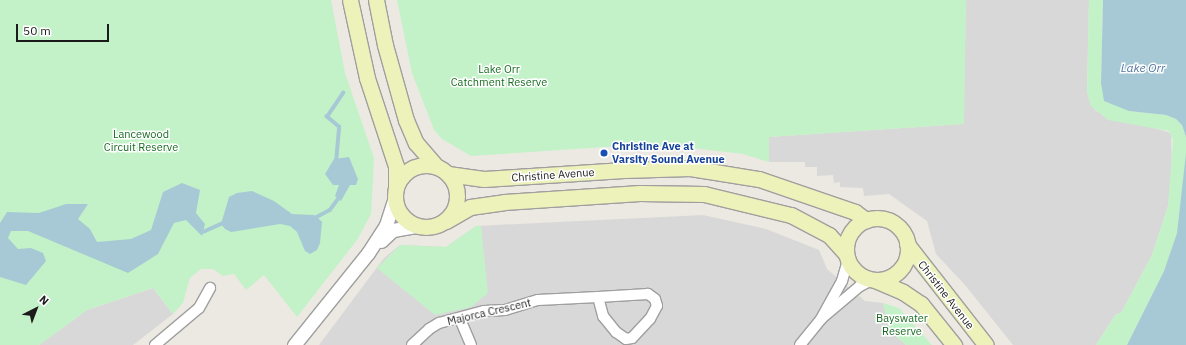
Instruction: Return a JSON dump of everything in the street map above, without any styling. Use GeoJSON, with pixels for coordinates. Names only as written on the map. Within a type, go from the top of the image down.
{"type":"FeatureCollection","features":[{"type":"Feature","properties":{"kind":"main road"},"geometry":{"type":"LineString","coordinates":[[350,0],[367,78],[396,166],[395,192],[401,216],[416,226],[426,228],[446,221],[470,207],[504,202],[640,193],[704,194],[791,215],[829,235],[847,257],[857,273],[903,292],[921,304],[954,345]]}},
{"type":"Feature","properties":{"kind":"main road"},"geometry":{"type":"LineString","coordinates":[[376,0],[385,45],[406,120],[416,143],[442,170],[457,192],[457,203],[446,221]]}},
{"type":"Feature","properties":{"kind":"main road"},"geometry":{"type":"LineString","coordinates":[[395,192],[400,178],[415,167],[442,170]]}},
{"type":"Feature","properties":{"kind":"main road","name":"Christine Avenue"},"geometry":{"type":"LineString","coordinates":[[442,170],[484,179],[624,170],[690,168],[759,179],[854,212],[866,220],[882,218],[895,224],[905,235],[908,244],[908,253],[900,270],[893,276],[874,280]]}},
{"type":"Feature","properties":{"kind":"main road"},"geometry":{"type":"LineString","coordinates":[[847,257],[850,233],[866,220]]}},
{"type":"Feature","properties":{"kind":"main road","name":"Christine Avenue"},"geometry":{"type":"LineString","coordinates":[[908,244],[986,345]]}},
{"type":"Feature","properties":{"kind":"street"},"geometry":{"type":"LineString","coordinates":[[294,345],[368,253],[386,225],[395,192]]}},
{"type":"Feature","properties":{"kind":"street"},"geometry":{"type":"LineString","coordinates":[[368,253],[393,230],[416,226]]}},
{"type":"Feature","properties":{"kind":"street"},"geometry":{"type":"LineString","coordinates":[[800,345],[821,319],[842,281],[847,257]]}},
{"type":"Feature","properties":{"kind":"street"},"geometry":{"type":"LineString","coordinates":[[821,319],[860,286],[874,280]]}},
{"type":"Feature","properties":{"kind":"street"},"geometry":{"type":"LineString","coordinates":[[155,345],[199,308],[210,288]]}},
{"type":"Feature","properties":{"kind":"street","name":"Majorca Crescent"},"geometry":{"type":"LineString","coordinates":[[412,345],[429,329],[449,320],[460,319],[484,311],[505,310],[538,300],[648,294],[655,299],[657,306],[650,319],[638,334],[626,339],[620,337],[603,316],[598,297]]}},
{"type":"Feature","properties":{"kind":"street"},"geometry":{"type":"LineString","coordinates":[[460,319],[471,345]]}},
{"type":"Feature","properties":{"kind":"shaded area"},"geometry":{"type":"Polygon","coordinates":[[[966,0],[1089,0],[1087,92],[1091,105],[1096,111],[1171,133],[1172,175],[1168,206],[1152,255],[1121,313],[1116,314],[1096,345],[1013,345],[965,285],[936,254],[927,221],[889,194],[864,196],[863,188],[840,187],[840,182],[834,183],[833,175],[817,176],[817,167],[805,167],[805,162],[769,162],[768,137],[963,124],[966,0]]]}},
{"type":"Feature","properties":{"kind":"shaded area"},"geometry":{"type":"Polygon","coordinates":[[[703,215],[766,229],[819,250],[827,269],[865,301],[883,303],[891,332],[906,345],[319,345],[384,258],[400,245],[446,247],[476,226],[703,215]]]}},
{"type":"Feature","properties":{"kind":"shaded area"},"geometry":{"type":"Polygon","coordinates":[[[153,288],[173,314],[133,345],[39,345],[87,310],[153,288]]]}},
{"type":"Feature","properties":{"kind":"green space","name":"Lancewood Circuit Reserve"},"geometry":{"type":"Polygon","coordinates":[[[0,0],[331,0],[345,73],[374,158],[371,214],[357,240],[297,317],[264,275],[246,290],[234,274],[223,276],[213,269],[201,269],[190,278],[183,303],[173,314],[153,288],[87,310],[39,345],[0,345],[0,0]]]}},
{"type":"Feature","properties":{"kind":"green space","name":"Lake Orr Catchment Reserve"},"geometry":{"type":"Polygon","coordinates":[[[397,0],[966,0],[964,124],[769,137],[769,162],[743,154],[684,147],[620,146],[471,156],[442,139],[434,130],[412,73],[397,0]]]}},
{"type":"Feature","properties":{"kind":"green space"},"geometry":{"type":"Polygon","coordinates":[[[1089,0],[1103,0],[1101,83],[1129,111],[1166,115],[1176,119],[1182,125],[1186,137],[1186,169],[1177,233],[1164,271],[1127,345],[1096,345],[1116,314],[1121,313],[1152,255],[1168,206],[1173,140],[1169,131],[1108,120],[1091,106],[1087,92],[1089,0]]]}},
{"type":"Feature","properties":{"kind":"green space"},"geometry":{"type":"Polygon","coordinates":[[[476,226],[481,226],[488,293],[471,307],[435,315],[377,268],[400,245],[446,247],[476,226]]]}},
{"type":"Feature","properties":{"kind":"green space","name":"Bayswater Reserve"},"geometry":{"type":"Polygon","coordinates":[[[883,303],[899,308],[932,345],[906,345],[891,332],[883,303]]]}},
{"type":"Feature","properties":{"kind":"water","name":"Lake Orr"},"geometry":{"type":"Polygon","coordinates":[[[1103,0],[1186,0],[1186,137],[1182,125],[1176,119],[1166,115],[1129,111],[1104,101],[1101,83],[1103,0]]]}},
{"type":"Feature","properties":{"kind":"water"},"geometry":{"type":"Polygon","coordinates":[[[1186,153],[1186,345],[1127,345],[1164,271],[1177,233],[1186,153]]]}},
{"type":"Feature","properties":{"kind":"water"},"geometry":{"type":"Polygon","coordinates":[[[349,157],[358,179],[356,185],[350,185],[341,201],[335,196],[339,185],[333,185],[325,174],[334,159],[349,157]]]}},
{"type":"Feature","properties":{"kind":"water"},"geometry":{"type":"Polygon","coordinates":[[[182,183],[200,190],[196,213],[205,224],[202,236],[186,220],[174,223],[158,254],[128,273],[28,231],[11,231],[8,238],[18,249],[31,248],[43,253],[46,261],[26,285],[0,277],[0,223],[7,212],[39,213],[66,204],[88,204],[78,219],[90,229],[97,242],[131,239],[151,230],[163,192],[182,183]]]}},
{"type":"Feature","properties":{"kind":"water"},"geometry":{"type":"Polygon","coordinates":[[[252,191],[274,201],[292,214],[314,215],[319,219],[322,222],[320,243],[317,250],[310,254],[305,251],[297,232],[290,226],[280,224],[231,232],[225,229],[221,224],[229,197],[237,193],[252,191]]]}},
{"type":"Feature","properties":{"kind":"waterway"},"geometry":{"type":"LineString","coordinates":[[336,163],[339,127],[327,117],[343,93]]}},
{"type":"Feature","properties":{"kind":"waterway"},"geometry":{"type":"LineString","coordinates":[[313,219],[330,210],[341,195]]}},
{"type":"Feature","properties":{"kind":"waterway"},"geometry":{"type":"LineString","coordinates":[[203,232],[221,224]]}},
{"type":"Feature","properties":{"kind":"place","name":"Christine Ave at Varsity Sound Avenue"},"geometry":{"type":"Point","coordinates":[604,153]}}]}
